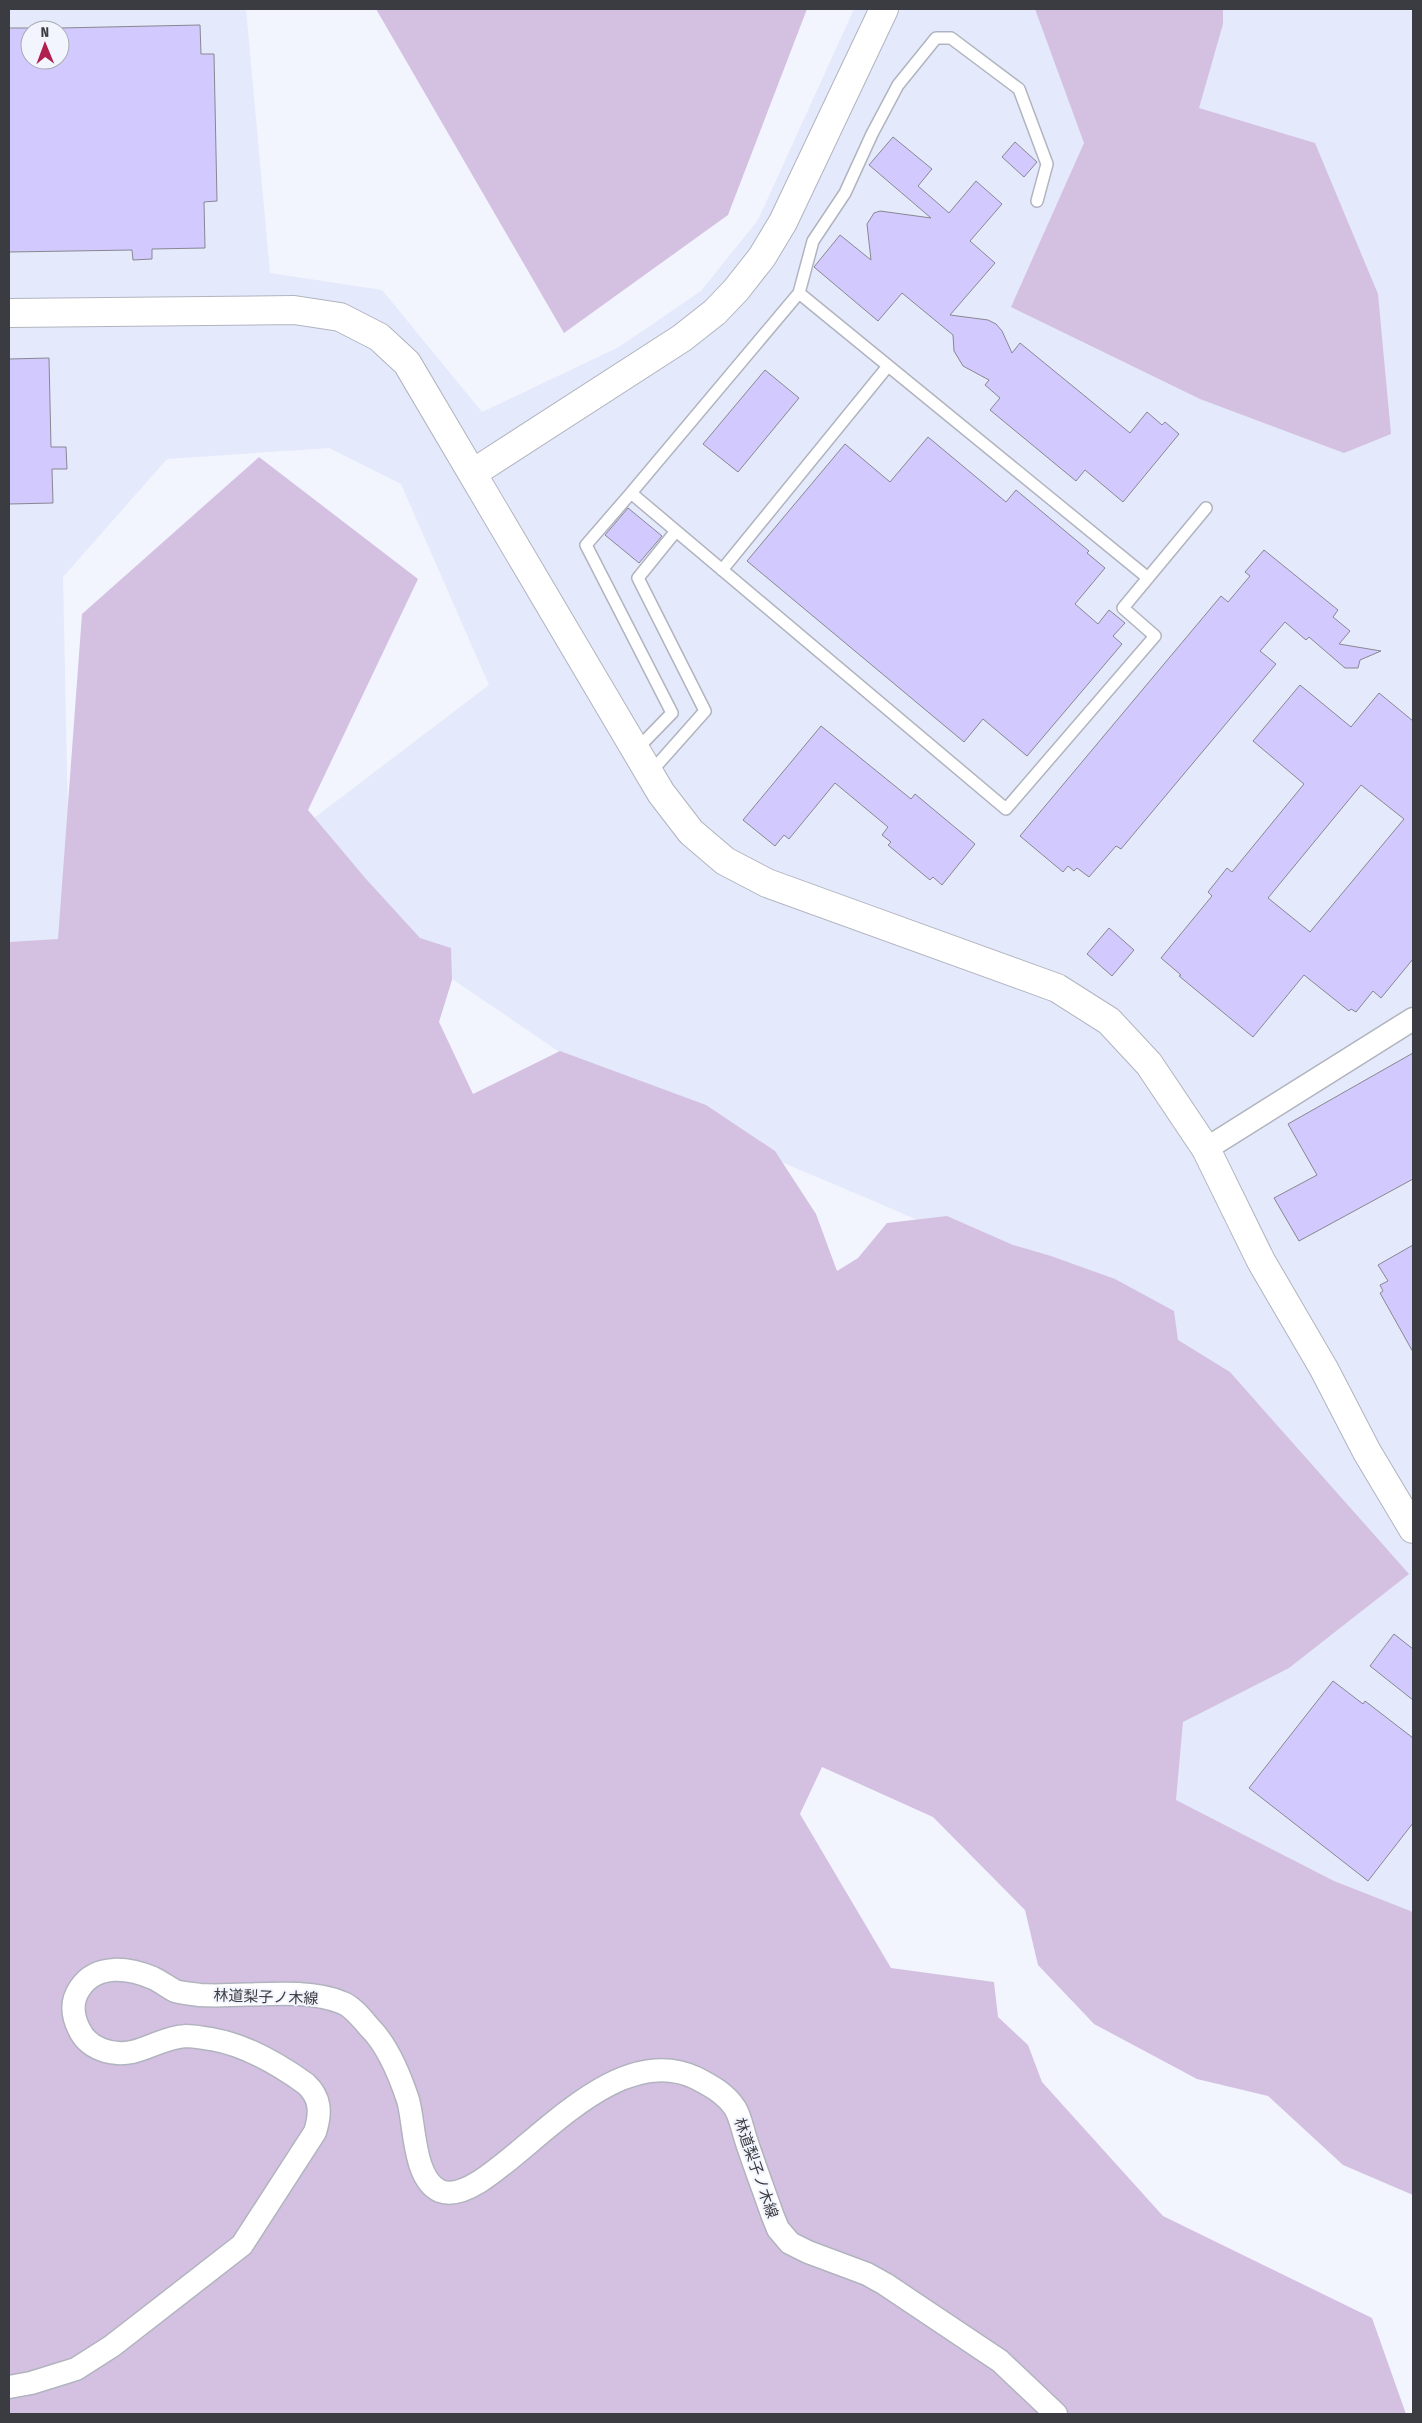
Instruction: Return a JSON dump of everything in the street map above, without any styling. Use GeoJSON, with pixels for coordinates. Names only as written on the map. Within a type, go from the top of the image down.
{"type":"FeatureCollection","features":[{"type":"Feature","properties":{"kind":"street"},"geometry":{"type":"LineString","coordinates":[[473,473],[682,338],[715,312],[736,290],[762,257],[783,222],[884,9]]}},
{"type":"Feature","properties":{"kind":"street"},"geometry":{"type":"LineString","coordinates":[[9,313],[294,310],[340,316],[380,337],[407,363],[661,793],[691,832],[725,861],[767,883],[1057,988],[1109,1021],[1150,1064],[1206,1149],[1261,1261],[1413,1529]]}},
{"type":"Feature","properties":{"kind":"street"},"geometry":{"type":"LineString","coordinates":[[1206,1149],[1413,1019]]}},
{"type":"Feature","properties":{"kind":"street","name":"林道梨子ノ木線"},"geometry":{"type":"LineString","coordinates":[[9,2388],[76,2369],[112,2346],[242,2245],[315,2132],[320,2116],[319,2102],[313,2090],[244,2047],[186,2036],[155,2042],[133,2052],[109,2052],[93,2046],[80,2034],[73,2005],[76,1994],[84,1982],[96,1973],[112,1969],[130,1970],[155,1979],[177,1991],[199,1995],[316,1995],[346,2004],[374,2031],[395,2066],[408,2101],[420,2166],[434,2187],[443,2192],[464,2191],[503,2165],[585,2097],[622,2079],[655,2072],[687,2074],[720,2091],[736,2109],[778,2229],[790,2243],[808,2252],[867,2274],[885,2284],[1000,2361],[1056,2414]]}},
{"type":"Feature","properties":{"kind":"lane"},"geometry":{"type":"LineString","coordinates":[[636,750],[672,713],[586,544],[799,293],[813,241],[846,193],[872,134],[898,85],[936,38],[951,38],[1019,89],[1047,164],[1037,201]]}},
{"type":"Feature","properties":{"kind":"lane"},"geometry":{"type":"LineString","coordinates":[[799,293],[1148,578]]}},
{"type":"Feature","properties":{"kind":"lane"},"geometry":{"type":"LineString","coordinates":[[722,570],[888,366]]}},
{"type":"Feature","properties":{"kind":"lane"},"geometry":{"type":"LineString","coordinates":[[631,493],[1006,809],[1155,636],[1123,608],[1206,508]]}},
{"type":"Feature","properties":{"kind":"lane"},"geometry":{"type":"LineString","coordinates":[[649,773],[705,711],[638,578],[676,531]]}},
{"type":"Feature","properties":{"kind":"shaded area"},"geometry":{"type":"Polygon","coordinates":[[[9,9],[246,9],[270,273],[382,290],[482,412],[619,347],[701,291],[758,220],[854,9],[1413,9],[1413,1935],[1154,1818],[1107,1304],[890,1208],[623,1095],[436,968],[297,831],[489,685],[401,484],[329,448],[167,459],[63,577],[71,964],[9,967],[9,9]]]}},
{"type":"Feature","properties":{"kind":"shaded area"},"geometry":{"type":"Polygon","coordinates":[[[376,9],[807,9],[728,215],[564,333],[376,9]]]}},
{"type":"Feature","properties":{"kind":"shaded area"},"geometry":{"type":"Polygon","coordinates":[[[1035,9],[1223,9],[1223,24],[1199,108],[1315,143],[1378,294],[1391,434],[1344,453],[1200,399],[1011,307],[1084,143],[1035,9]]]}},
{"type":"Feature","properties":{"kind":"shaded area"},"geometry":{"type":"Polygon","coordinates":[[[259,457],[418,579],[308,810],[366,879],[420,938],[451,948],[452,980],[439,1022],[473,1094],[560,1051],[706,1105],[775,1151],[816,1214],[837,1271],[858,1258],[887,1223],[947,1216],[1013,1245],[1051,1256],[1115,1279],[1174,1311],[1178,1340],[1230,1372],[1409,1574],[1289,1668],[1183,1722],[1176,1800],[1334,1881],[1413,1912],[1413,2195],[1343,2165],[1268,2096],[1197,2079],[1094,2024],[1038,1965],[1025,1910],[933,1817],[822,1767],[800,1814],[891,1968],[994,1982],[998,2017],[1028,2045],[1042,2082],[1163,2216],[1372,2318],[1406,2414],[9,2414],[9,942],[58,939],[82,614],[259,457]]]}},
{"type":"Feature","properties":{"kind":"building"},"geometry":{"type":"Polygon","coordinates":[[[200,25],[201,54],[214,54],[217,201],[204,202],[205,248],[152,249],[152,259],[133,260],[132,250],[9,252],[9,28],[20,28],[20,70],[70,70],[70,28],[200,25]]]}},
{"type":"Feature","properties":{"kind":"building"},"geometry":{"type":"Polygon","coordinates":[[[893,137],[932,169],[918,186],[949,213],[976,181],[1002,204],[970,241],[995,263],[950,315],[988,320],[996,324],[1002,331],[1012,353],[1020,343],[1130,433],[1147,412],[1162,425],[1165,422],[1179,434],[1123,502],[1085,470],[1076,481],[990,410],[1000,398],[985,385],[989,380],[963,366],[954,351],[953,335],[902,293],[878,321],[814,267],[840,235],[871,260],[867,224],[874,213],[880,211],[931,218],[869,165],[893,137]]]}},
{"type":"Feature","properties":{"kind":"building"},"geometry":{"type":"Polygon","coordinates":[[[1015,142],[1037,162],[1024,177],[1002,157],[1015,142]]]}},
{"type":"Feature","properties":{"kind":"building"},"geometry":{"type":"Polygon","coordinates":[[[49,358],[51,447],[66,447],[67,469],[52,469],[53,503],[9,504],[9,359],[49,358]]]}},
{"type":"Feature","properties":{"kind":"building"},"geometry":{"type":"Polygon","coordinates":[[[765,370],[799,398],[738,472],[703,444],[765,370]]]}},
{"type":"Feature","properties":{"kind":"building"},"geometry":{"type":"Polygon","coordinates":[[[928,437],[1006,502],[1016,490],[1089,551],[1087,553],[1105,568],[1075,604],[1098,624],[1109,610],[1125,623],[1113,636],[1122,644],[1027,756],[983,719],[964,742],[747,561],[845,444],[890,482],[928,437]]]}},
{"type":"Feature","properties":{"kind":"building"},"geometry":{"type":"Polygon","coordinates":[[[628,508],[662,536],[639,563],[605,535],[628,508]]]}},
{"type":"Feature","properties":{"kind":"building"},"geometry":{"type":"Polygon","coordinates":[[[1264,550],[1338,610],[1333,617],[1350,631],[1339,644],[1381,651],[1360,660],[1358,668],[1345,668],[1309,637],[1306,640],[1285,622],[1260,651],[1276,664],[1121,849],[1116,846],[1089,877],[1077,868],[1074,871],[1068,866],[1063,872],[1020,836],[1221,596],[1228,602],[1250,576],[1245,572],[1264,550]]]}},
{"type":"Feature","properties":{"kind":"building"},"geometry":{"type":"Polygon","coordinates":[[[1300,685],[1351,727],[1379,693],[1413,721],[1413,959],[1381,998],[1373,991],[1356,1012],[1351,1009],[1349,1011],[1304,975],[1253,1037],[1179,976],[1181,975],[1161,958],[1212,896],[1208,892],[1227,868],[1232,872],[1304,784],[1253,741],[1300,685]],[[1361,785],[1268,898],[1310,932],[1404,819],[1361,785]]]}},
{"type":"Feature","properties":{"kind":"building"},"geometry":{"type":"Polygon","coordinates":[[[821,726],[911,799],[915,794],[975,844],[942,885],[933,877],[930,880],[888,845],[891,842],[882,835],[888,827],[835,783],[789,839],[784,835],[775,846],[743,820],[821,726]]]}},
{"type":"Feature","properties":{"kind":"building"},"geometry":{"type":"Polygon","coordinates":[[[1109,928],[1134,950],[1112,976],[1087,954],[1109,928]]]}},
{"type":"Feature","properties":{"kind":"building"},"geometry":{"type":"Polygon","coordinates":[[[1413,1053],[1413,1179],[1299,1241],[1274,1198],[1317,1175],[1288,1124],[1413,1053]]]}},
{"type":"Feature","properties":{"kind":"building"},"geometry":{"type":"Polygon","coordinates":[[[1413,1245],[1413,1352],[1380,1293],[1383,1291],[1380,1285],[1388,1281],[1378,1265],[1413,1245]]]}},
{"type":"Feature","properties":{"kind":"building"},"geometry":{"type":"Polygon","coordinates":[[[1394,1634],[1413,1649],[1413,1700],[1370,1666],[1394,1634]]]}},
{"type":"Feature","properties":{"kind":"building"},"geometry":{"type":"Polygon","coordinates":[[[1333,1681],[1363,1704],[1365,1701],[1413,1738],[1413,1823],[1368,1881],[1249,1788],[1333,1681]]]}}]}
